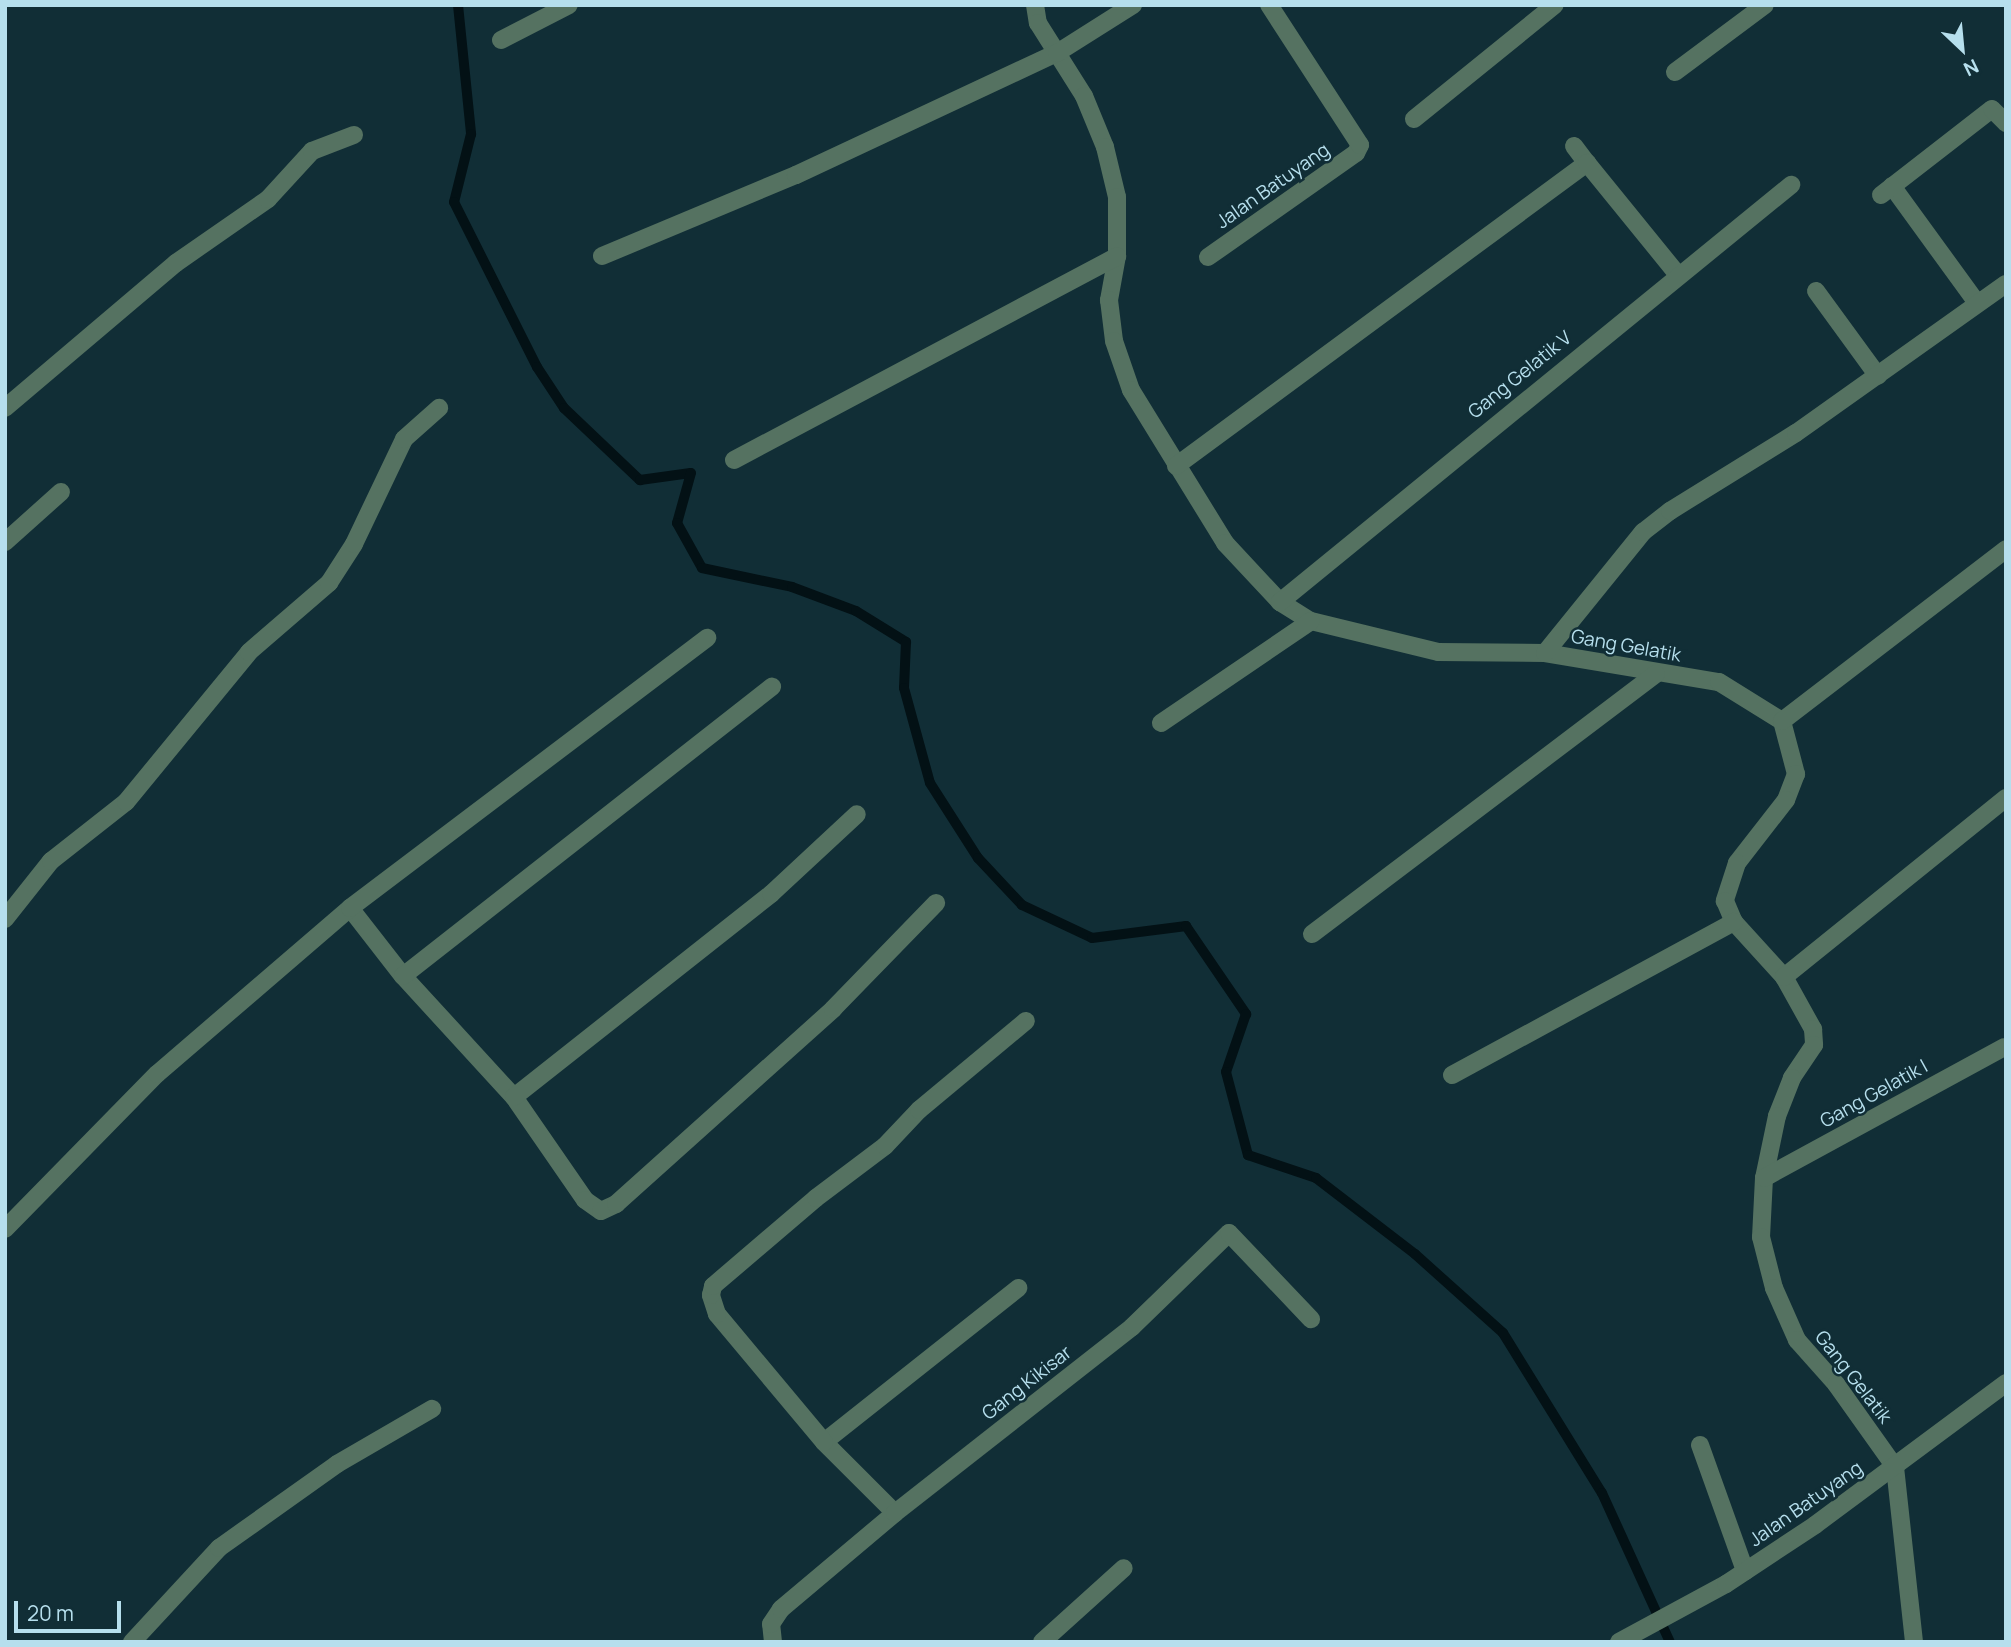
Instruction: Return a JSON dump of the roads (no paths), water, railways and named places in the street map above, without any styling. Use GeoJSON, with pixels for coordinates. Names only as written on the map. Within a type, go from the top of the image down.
{"type":"FeatureCollection","features":[{"type":"Feature","properties":{"kind":"street"},"geometry":{"type":"LineString","coordinates":[[501,40],[569,5]]}},
{"type":"Feature","properties":{"kind":"street","name":"Gang Gelatik"},"geometry":{"type":"LineString","coordinates":[[1035,5],[1038,23],[1084,96],[1105,147],[1117,197],[1118,256],[1109,300],[1114,341],[1131,390],[1176,466],[1243,567],[1280,602],[1311,621],[1438,652],[1545,653],[1656,674],[1719,682],[1782,721],[1796,774],[1786,800],[1737,863],[1726,888],[1726,901],[1734,922],[1784,977],[1808,1013],[1814,1045],[1792,1078],[1777,1116],[1764,1178],[1761,1237],[1774,1288],[1797,1340],[1836,1384],[1895,1467]]}},
{"type":"Feature","properties":{"kind":"street"},"geometry":{"type":"LineString","coordinates":[[602,256],[796,175],[1057,53],[1133,5]]}},
{"type":"Feature","properties":{"kind":"street","name":"Jalan Batuyang"},"geometry":{"type":"LineString","coordinates":[[1208,257],[1356,153],[1360,145],[1269,5]]}},
{"type":"Feature","properties":{"kind":"street"},"geometry":{"type":"LineString","coordinates":[[1414,120],[1555,5]]}},
{"type":"Feature","properties":{"kind":"street"},"geometry":{"type":"LineString","coordinates":[[1675,72],[1765,5]]}},
{"type":"Feature","properties":{"kind":"street"},"geometry":{"type":"LineString","coordinates":[[1977,303],[1886,191],[1992,109],[2006,123]]}},
{"type":"Feature","properties":{"kind":"street"},"geometry":{"type":"LineString","coordinates":[[5,408],[176,263],[268,199],[312,151],[354,135]]}},
{"type":"Feature","properties":{"kind":"street"},"geometry":{"type":"LineString","coordinates":[[1574,146],[1678,275]]}},
{"type":"Feature","properties":{"kind":"street"},"geometry":{"type":"LineString","coordinates":[[1176,466],[1587,163]]}},
{"type":"Feature","properties":{"kind":"street","name":"Gang Gelatik V"},"geometry":{"type":"LineString","coordinates":[[1280,602],[1791,185]]}},
{"type":"Feature","properties":{"kind":"street"},"geometry":{"type":"LineString","coordinates":[[734,460],[1118,256]]}},
{"type":"Feature","properties":{"kind":"street"},"geometry":{"type":"LineString","coordinates":[[1545,653],[1643,532],[1878,376],[2006,284]]}},
{"type":"Feature","properties":{"kind":"street"},"geometry":{"type":"LineString","coordinates":[[1816,291],[1878,376]]}},
{"type":"Feature","properties":{"kind":"street"},"geometry":{"type":"LineString","coordinates":[[5,919],[51,862],[127,802],[249,652],[329,583],[354,544],[404,439],[439,408]]}},
{"type":"Feature","properties":{"kind":"street"},"geometry":{"type":"LineString","coordinates":[[5,542],[61,492]]}},
{"type":"Feature","properties":{"kind":"street"},"geometry":{"type":"LineString","coordinates":[[1782,721],[2006,549]]}},
{"type":"Feature","properties":{"kind":"street"},"geometry":{"type":"LineString","coordinates":[[1161,723],[1311,621]]}},
{"type":"Feature","properties":{"kind":"street"},"geometry":{"type":"LineString","coordinates":[[5,1229],[157,1074],[350,908],[707,638]]}},
{"type":"Feature","properties":{"kind":"street"},"geometry":{"type":"LineString","coordinates":[[1312,934],[1656,674]]}},
{"type":"Feature","properties":{"kind":"street"},"geometry":{"type":"LineString","coordinates":[[402,976],[772,687]]}},
{"type":"Feature","properties":{"kind":"street"},"geometry":{"type":"LineString","coordinates":[[1784,977],[2006,798]]}},
{"type":"Feature","properties":{"kind":"street"},"geometry":{"type":"LineString","coordinates":[[514,1097],[771,894],[857,814]]}},
{"type":"Feature","properties":{"kind":"street"},"geometry":{"type":"LineString","coordinates":[[350,908],[402,976],[514,1097],[586,1200],[601,1211],[616,1204],[833,1009],[936,903]]}},
{"type":"Feature","properties":{"kind":"street"},"geometry":{"type":"LineString","coordinates":[[1452,1075],[1734,922]]}},
{"type":"Feature","properties":{"kind":"street"},"geometry":{"type":"LineString","coordinates":[[894,1513],[824,1441],[717,1314],[711,1295],[713,1286],[816,1198],[885,1146],[919,1110],[1026,1021]]}},
{"type":"Feature","properties":{"kind":"street","name":"Gang Gelatik I"},"geometry":{"type":"LineString","coordinates":[[1764,1178],[2004,1047]]}},
{"type":"Feature","properties":{"kind":"street","name":"Gang Kikisar"},"geometry":{"type":"LineString","coordinates":[[773,1642],[771,1624],[781,1609],[894,1513],[1132,1327],[1229,1233],[1311,1319]]}},
{"type":"Feature","properties":{"kind":"street"},"geometry":{"type":"LineString","coordinates":[[824,1441],[1018,1288]]}},
{"type":"Feature","properties":{"kind":"street","name":"Jalan Batuyang"},"geometry":{"type":"LineString","coordinates":[[1619,1642],[1683,1609],[1745,1571],[1895,1467],[2006,1383]]}},
{"type":"Feature","properties":{"kind":"street"},"geometry":{"type":"LineString","coordinates":[[132,1642],[219,1548],[337,1464],[432,1409]]}},
{"type":"Feature","properties":{"kind":"street"},"geometry":{"type":"LineString","coordinates":[[1700,1444],[1745,1571]]}},
{"type":"Feature","properties":{"kind":"street"},"geometry":{"type":"LineString","coordinates":[[1895,1467],[1914,1642]]}},
{"type":"Feature","properties":{"kind":"street"},"geometry":{"type":"LineString","coordinates":[[1042,1642],[1124,1568]]}},
{"type":"Feature","properties":{"kind":"waterway"},"geometry":{"type":"LineString","coordinates":[[458,5],[471,134],[454,202],[537,367],[564,408],[640,480],[691,473],[677,523],[702,568],[792,587],[856,611],[906,642],[904,688],[930,783],[978,858],[1022,905],[1092,938],[1186,926],[1246,1014],[1226,1072],[1248,1155],[1316,1178],[1415,1254],[1503,1333],[1602,1493],[1670,1642]]}}]}
